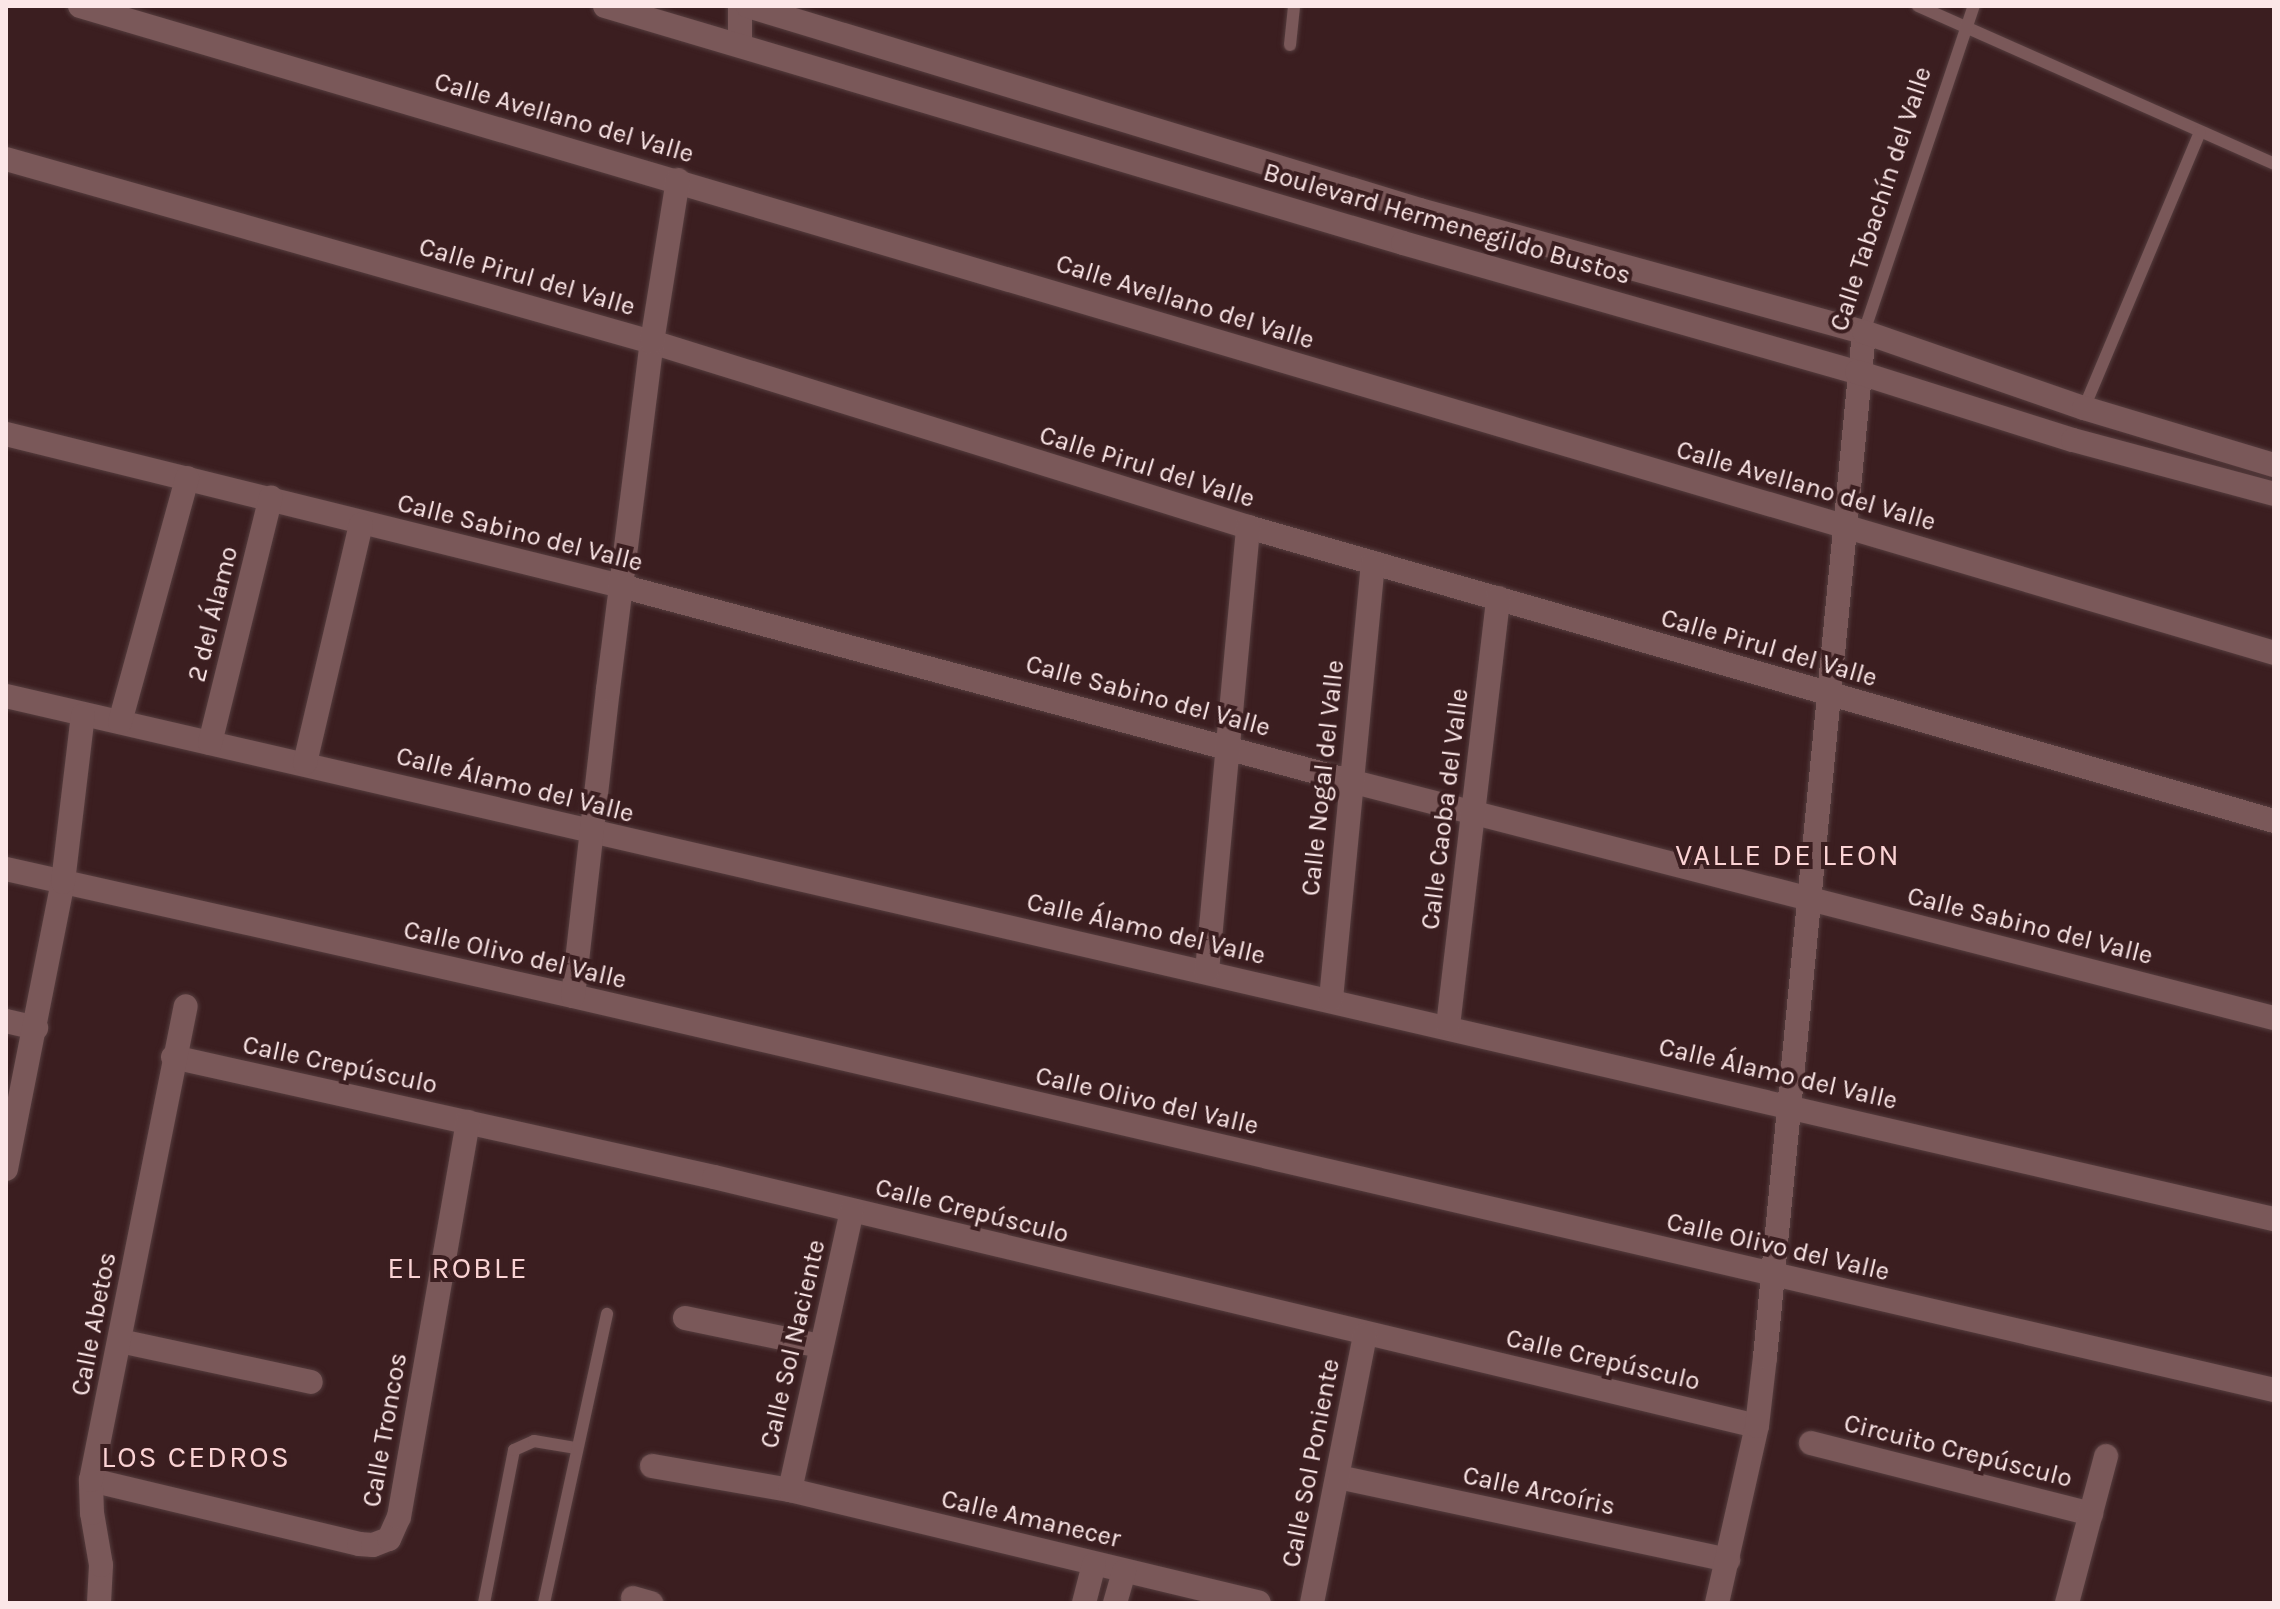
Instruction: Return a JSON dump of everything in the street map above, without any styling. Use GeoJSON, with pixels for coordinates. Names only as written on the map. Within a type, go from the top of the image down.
{"type":"FeatureCollection","features":[{"type":"Feature","properties":{"kind":"street","name":"Calle Avellano del Valle"},"geometry":{"type":"LineString","coordinates":[[80,6],[2274,653]]}},
{"type":"Feature","properties":{"kind":"street","name":"Boulevard Hermenegildo Bustos"},"geometry":{"type":"LineString","coordinates":[[605,6],[1403,243],[1857,372],[2073,440],[2274,494]]}},
{"type":"Feature","properties":{"kind":"street"},"geometry":{"type":"LineString","coordinates":[[740,6],[740,45]]}},
{"type":"Feature","properties":{"kind":"street","name":"Boulevard Hermenegildo Bustos"},"geometry":{"type":"LineString","coordinates":[[748,6],[1420,210],[1864,332],[2084,408],[2274,465]]}},
{"type":"Feature","properties":{"kind":"street","name":"Calle Pirul del Valle"},"geometry":{"type":"LineString","coordinates":[[6,159],[652,342],[1248,527],[2274,821]]}},
{"type":"Feature","properties":{"kind":"street"},"geometry":{"type":"LineString","coordinates":[[573,996],[590,833],[652,342],[678,180]]}},
{"type":"Feature","properties":{"kind":"street","name":"Calle Tabachín del Valle"},"geometry":{"type":"LineString","coordinates":[[1717,1603],[1757,1426],[1811,898],[1857,372],[1864,332]]}},
{"type":"Feature","properties":{"kind":"street","name":"Calle Sabino del Valle"},"geometry":{"type":"LineString","coordinates":[[6,434],[271,497],[361,524],[621,586],[1229,745],[1350,781],[2274,1018]]}},
{"type":"Feature","properties":{"kind":"street"},"geometry":{"type":"LineString","coordinates":[[120,722],[187,478]]}},
{"type":"Feature","properties":{"kind":"street","name":"2 del Álamo"},"geometry":{"type":"LineString","coordinates":[[210,743],[271,497]]}},
{"type":"Feature","properties":{"kind":"street"},"geometry":{"type":"LineString","coordinates":[[305,763],[361,524]]}},
{"type":"Feature","properties":{"kind":"street"},"geometry":{"type":"LineString","coordinates":[[1207,971],[1248,527]]}},
{"type":"Feature","properties":{"kind":"street","name":"Calle Nogal del Valle"},"geometry":{"type":"LineString","coordinates":[[1331,999],[1373,563]]}},
{"type":"Feature","properties":{"kind":"street","name":"Calle Caoba del Valle"},"geometry":{"type":"LineString","coordinates":[[1448,1026],[1498,598]]}},
{"type":"Feature","properties":{"kind":"street","name":"Calle Álamo del Valle"},"geometry":{"type":"LineString","coordinates":[[6,696],[305,763],[590,833],[1331,999],[2274,1219]]}},
{"type":"Feature","properties":{"kind":"street"},"geometry":{"type":"LineString","coordinates":[[6,1169],[63,882],[83,715]]}},
{"type":"Feature","properties":{"kind":"street","name":"Calle Olivo del Valle"},"geometry":{"type":"LineString","coordinates":[[6,869],[573,996],[2274,1390]]}},
{"type":"Feature","properties":{"kind":"street","name":"Calle Abetos"},"geometry":{"type":"LineString","coordinates":[[99,1603],[101,1565],[92,1513],[91,1480],[173,1057],[186,1006]]}},
{"type":"Feature","properties":{"kind":"street"},"geometry":{"type":"LineString","coordinates":[[6,1021],[36,1028]]}},
{"type":"Feature","properties":{"kind":"street","name":"Calle Crepúsculo"},"geometry":{"type":"LineString","coordinates":[[173,1057],[852,1211],[1757,1426]]}},
{"type":"Feature","properties":{"kind":"street","name":"Calle Troncos"},"geometry":{"type":"LineString","coordinates":[[91,1480],[359,1544],[373,1545],[389,1539],[399,1517],[468,1122]]}},
{"type":"Feature","properties":{"kind":"street","name":"Calle Sol Naciente"},"geometry":{"type":"LineString","coordinates":[[790,1490],[852,1211]]}},
{"type":"Feature","properties":{"kind":"street"},"geometry":{"type":"LineString","coordinates":[[685,1318],[820,1346]]}},
{"type":"Feature","properties":{"kind":"street","name":"Calle Sol Poniente"},"geometry":{"type":"LineString","coordinates":[[1312,1603],[1365,1335]]}},
{"type":"Feature","properties":{"kind":"street"},"geometry":{"type":"LineString","coordinates":[[120,1341],[311,1382]]}},
{"type":"Feature","properties":{"kind":"street","name":"Circuito Crepúsculo"},"geometry":{"type":"LineString","coordinates":[[1811,1443],[2091,1514]]}},
{"type":"Feature","properties":{"kind":"street","name":"Circuito Crepúsculo"},"geometry":{"type":"LineString","coordinates":[[2067,1603],[2106,1456]]}},
{"type":"Feature","properties":{"kind":"street","name":"Calle Amanecer"},"geometry":{"type":"LineString","coordinates":[[652,1466],[790,1490],[1259,1603]]}},
{"type":"Feature","properties":{"kind":"street","name":"Calle Arcoíris"},"geometry":{"type":"LineString","coordinates":[[1338,1477],[1728,1560]]}},
{"type":"Feature","properties":{"kind":"street"},"geometry":{"type":"LineString","coordinates":[[1084,1603],[1094,1564]]}},
{"type":"Feature","properties":{"kind":"street"},"geometry":{"type":"LineString","coordinates":[[1115,1603],[1124,1571]]}},
{"type":"Feature","properties":{"kind":"lane"},"geometry":{"type":"LineString","coordinates":[[1290,45],[1294,6]]}},
{"type":"Feature","properties":{"kind":"lane"},"geometry":{"type":"LineString","coordinates":[[1918,6],[2274,164]]}},
{"type":"Feature","properties":{"kind":"lane","name":"Calle Tabachín del Valle"},"geometry":{"type":"LineString","coordinates":[[1864,332],[1974,6]]}},
{"type":"Feature","properties":{"kind":"lane"},"geometry":{"type":"LineString","coordinates":[[2084,408],[2200,132]]}},
{"type":"Feature","properties":{"kind":"lane"},"geometry":{"type":"LineString","coordinates":[[544,1603],[607,1314]]}},
{"type":"Feature","properties":{"kind":"lane"},"geometry":{"type":"LineString","coordinates":[[484,1603],[514,1450],[534,1441],[576,1448]]}},
{"type":"Feature","properties":{"kind":"district","name":"VALLE DE LEON"},"geometry":{"type":"Point","coordinates":[1788,855]}},
{"type":"Feature","properties":{"kind":"district","name":"EL ROBLE"},"geometry":{"type":"Point","coordinates":[458,1268]}},
{"type":"Feature","properties":{"kind":"district","name":"LOS CEDROS"},"geometry":{"type":"Point","coordinates":[196,1457]}}]}
